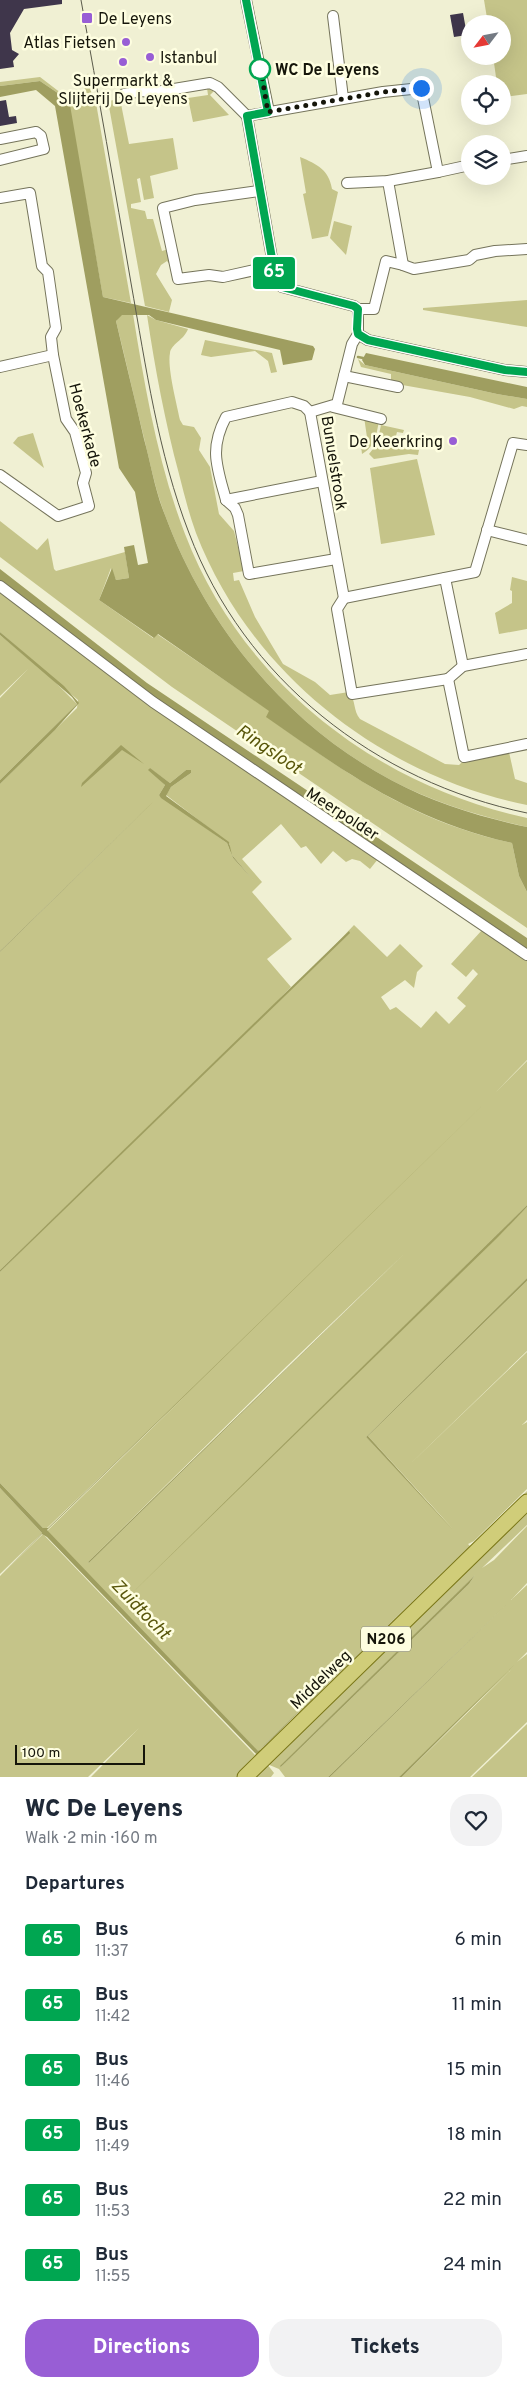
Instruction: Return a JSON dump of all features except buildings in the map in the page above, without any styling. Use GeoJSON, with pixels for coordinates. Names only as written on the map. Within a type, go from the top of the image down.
{"type":"FeatureCollection","features":[{"type":"Feature","properties":{"kind":"main road","name":"Middelweg"},"geometry":{"type":"LineString","coordinates":[[245,1777],[527,1502]]}},
{"type":"Feature","properties":{"kind":"street"},"geometry":{"type":"LineString","coordinates":[[246,0],[268,112]]}},
{"type":"Feature","properties":{"kind":"street"},"geometry":{"type":"LineString","coordinates":[[333,16],[342,98]]}},
{"type":"Feature","properties":{"kind":"street"},"geometry":{"type":"LineString","coordinates":[[124,94],[143,91],[150,93],[210,83],[218,87],[247,116],[276,281],[282,287],[348,304],[358,309],[374,309],[386,261],[414,269],[469,260],[475,255],[495,251],[527,249]]}},
{"type":"Feature","properties":{"kind":"street"},"geometry":{"type":"LineString","coordinates":[[247,116],[342,98],[421,88],[438,172]]}},
{"type":"Feature","properties":{"kind":"street"},"geometry":{"type":"LineString","coordinates":[[0,139],[36,132],[41,136],[44,150],[0,160]]}},
{"type":"Feature","properties":{"kind":"street"},"geometry":{"type":"LineString","coordinates":[[511,159],[527,156]]}},
{"type":"Feature","properties":{"kind":"street"},"geometry":{"type":"LineString","coordinates":[[347,184],[388,181],[461,167]]}},
{"type":"Feature","properties":{"kind":"street"},"geometry":{"type":"LineString","coordinates":[[388,181],[402,265]]}},
{"type":"Feature","properties":{"kind":"street"},"geometry":{"type":"LineString","coordinates":[[259,191],[195,200],[163,208],[178,278],[209,275],[223,277],[273,266]]}},
{"type":"Feature","properties":{"kind":"street","name":"Hoekerkade"},"geometry":{"type":"LineString","coordinates":[[0,198],[30,193],[42,266],[48,272],[56,328],[50,338],[53,356],[66,420],[75,432],[86,473],[82,483],[89,506],[58,516],[0,475]]}},
{"type":"Feature","properties":{"kind":"street"},"geometry":{"type":"LineString","coordinates":[[358,309],[358,334],[368,340],[505,370],[527,372]]}},
{"type":"Feature","properties":{"kind":"street","name":"Bunuelstrook"},"geometry":{"type":"LineString","coordinates":[[344,598],[310,412],[333,407],[338,404],[352,344],[358,334]]}},
{"type":"Feature","properties":{"kind":"street"},"geometry":{"type":"LineString","coordinates":[[0,367],[53,356]]}},
{"type":"Feature","properties":{"kind":"street"},"geometry":{"type":"LineString","coordinates":[[344,376],[398,387]]}},
{"type":"Feature","properties":{"kind":"street"},"geometry":{"type":"LineString","coordinates":[[310,412],[304,406],[292,402],[226,417],[220,429],[215,457],[226,500],[235,508],[238,516],[247,574],[336,559]]}},
{"type":"Feature","properties":{"kind":"street"},"geometry":{"type":"LineString","coordinates":[[333,407],[381,419]]}},
{"type":"Feature","properties":{"kind":"street"},"geometry":{"type":"LineString","coordinates":[[527,445],[513,443],[475,572],[344,598],[337,609],[352,694],[448,679],[463,666],[527,654]]}},
{"type":"Feature","properties":{"kind":"street"},"geometry":{"type":"LineString","coordinates":[[226,500],[322,481]]}},
{"type":"Feature","properties":{"kind":"street"},"geometry":{"type":"LineString","coordinates":[[487,530],[527,540]]}},
{"type":"Feature","properties":{"kind":"street"},"geometry":{"type":"LineString","coordinates":[[445,578],[463,666]]}},
{"type":"Feature","properties":{"kind":"street","name":"Meerpolder"},"geometry":{"type":"LineString","coordinates":[[0,586],[161,707],[527,955]]}},
{"type":"Feature","properties":{"kind":"street"},"geometry":{"type":"LineString","coordinates":[[448,679],[464,756],[527,744]]}},
{"type":"Feature","properties":{"kind":"shaded area"},"geometry":{"type":"Polygon","coordinates":[[[484,0],[527,0],[527,94],[511,96],[511,75],[496,75],[494,65],[511,65],[511,15],[486,15],[484,0]]]}},
{"type":"Feature","properties":{"kind":"shaded area"},"geometry":{"type":"Polygon","coordinates":[[[88,73],[93,103],[96,103],[131,303],[103,297],[68,100],[40,81],[0,86],[0,82],[40,77],[70,100],[83,96],[88,73]]]}},
{"type":"Feature","properties":{"kind":"shaded area"},"geometry":{"type":"Polygon","coordinates":[[[40,81],[68,100],[70,105],[103,297],[313,346],[315,349],[312,360],[283,365],[280,350],[156,320],[149,315],[122,315],[116,321],[158,497],[182,556],[203,595],[227,633],[254,668],[284,701],[317,731],[353,757],[391,780],[424,796],[475,814],[527,827],[527,892],[519,876],[512,843],[476,834],[443,822],[382,793],[353,776],[266,717],[269,711],[158,634],[154,638],[99,600],[112,568],[116,580],[129,578],[124,547],[134,545],[138,565],[148,563],[135,492],[119,468],[55,106],[36,90],[0,97],[0,86],[40,81]]]}},
{"type":"Feature","properties":{"kind":"shaded area"},"geometry":{"type":"Polygon","coordinates":[[[211,87],[215,90],[210,95],[229,115],[193,122],[188,98],[208,95],[207,88],[211,87]]]}},
{"type":"Feature","properties":{"kind":"shaded area"},"geometry":{"type":"Polygon","coordinates":[[[120,99],[129,144],[173,138],[178,169],[150,176],[154,198],[144,200],[140,178],[137,179],[141,202],[131,204],[131,208],[145,211],[147,219],[153,219],[162,251],[169,249],[171,266],[167,261],[161,265],[156,274],[172,300],[169,312],[145,306],[108,101],[120,99]]]}},
{"type":"Feature","properties":{"kind":"shaded area"},"geometry":{"type":"Polygon","coordinates":[[[300,157],[321,168],[328,177],[332,189],[338,192],[328,236],[312,239],[303,194],[306,193],[300,157]]]}},
{"type":"Feature","properties":{"kind":"shaded area"},"geometry":{"type":"Polygon","coordinates":[[[334,221],[352,226],[346,255],[330,238],[334,221]]]}},
{"type":"Feature","properties":{"kind":"shaded area"},"geometry":{"type":"Polygon","coordinates":[[[527,300],[527,327],[423,310],[423,308],[527,300]]]}},
{"type":"Feature","properties":{"kind":"shaded area"},"geometry":{"type":"Polygon","coordinates":[[[133,314],[153,426],[167,480],[185,534],[210,587],[241,636],[278,680],[320,719],[367,752],[417,780],[471,802],[527,818],[527,827],[475,813],[424,796],[391,780],[353,757],[317,731],[284,701],[254,668],[227,633],[203,595],[182,556],[159,497],[116,321],[120,315],[133,314]]]}},
{"type":"Feature","properties":{"kind":"shaded area"},"geometry":{"type":"Polygon","coordinates":[[[147,315],[156,320],[188,329],[171,350],[169,359],[180,420],[183,425],[194,427],[201,438],[199,450],[210,467],[219,514],[234,531],[244,571],[233,573],[234,581],[239,580],[255,617],[283,664],[315,682],[330,695],[349,692],[360,719],[445,764],[459,765],[465,759],[509,752],[515,779],[527,783],[527,805],[473,790],[421,770],[372,743],[327,710],[286,673],[250,630],[220,584],[191,519],[165,415],[147,315]]]}},
{"type":"Feature","properties":{"kind":"shaded area"},"geometry":{"type":"Polygon","coordinates":[[[205,340],[272,353],[277,372],[271,373],[268,361],[255,351],[211,357],[201,355],[205,340]]]}},
{"type":"Feature","properties":{"kind":"shaded area"},"geometry":{"type":"Polygon","coordinates":[[[366,353],[527,387],[527,399],[365,365],[362,360],[366,353]]]}},
{"type":"Feature","properties":{"kind":"shaded area"},"geometry":{"type":"Polygon","coordinates":[[[358,359],[365,365],[527,399],[527,407],[522,406],[514,409],[470,397],[391,383],[391,374],[361,367],[358,359]]]}},
{"type":"Feature","properties":{"kind":"shaded area"},"geometry":{"type":"Polygon","coordinates":[[[364,417],[379,420],[373,444],[362,454],[361,446],[368,444],[364,417]]]}},
{"type":"Feature","properties":{"kind":"shaded area"},"geometry":{"type":"Polygon","coordinates":[[[381,425],[404,430],[403,433],[397,432],[394,444],[419,450],[418,455],[409,454],[374,459],[369,454],[377,444],[381,425]]]}},
{"type":"Feature","properties":{"kind":"shaded area"},"geometry":{"type":"Polygon","coordinates":[[[33,433],[44,468],[13,443],[18,437],[33,433]]]}},
{"type":"Feature","properties":{"kind":"shaded area"},"geometry":{"type":"Polygon","coordinates":[[[417,459],[435,535],[381,544],[370,468],[417,459]]]}},
{"type":"Feature","properties":{"kind":"shaded area"},"geometry":{"type":"Polygon","coordinates":[[[0,521],[37,550],[48,538],[56,571],[125,552],[129,578],[116,580],[111,568],[99,600],[153,638],[157,634],[270,711],[267,717],[325,758],[383,794],[444,822],[477,834],[512,843],[519,876],[527,892],[527,928],[172,687],[0,557],[0,521]]]}},
{"type":"Feature","properties":{"kind":"shaded area"},"geometry":{"type":"Polygon","coordinates":[[[0,569],[147,683],[527,938],[527,951],[165,707],[0,581],[0,569]]]}},
{"type":"Feature","properties":{"kind":"shaded area"},"geometry":{"type":"Polygon","coordinates":[[[512,577],[527,581],[527,629],[499,634],[495,613],[512,603],[512,591],[510,590],[512,577]]]}},
{"type":"Feature","properties":{"kind":"shaded area"},"geometry":{"type":"Polygon","coordinates":[[[0,581],[527,951],[527,1060],[496,1092],[527,1061],[527,1205],[311,1418],[527,1207],[527,1278],[366,1437],[453,1529],[368,1436],[527,1281],[527,1351],[406,1468],[527,1352],[527,1420],[522,1425],[527,1422],[527,1489],[474,1541],[468,1544],[470,1546],[527,1491],[527,1525],[482,1568],[494,1560],[527,1526],[527,1583],[511,1600],[527,1585],[527,1652],[517,1662],[527,1654],[527,1722],[470,1777],[402,1777],[511,1670],[399,1777],[330,1777],[506,1605],[328,1777],[285,1777],[279,1769],[267,1764],[274,1773],[271,1777],[91,1777],[139,1728],[88,1777],[0,1777],[0,1576],[43,1534],[255,1755],[258,1752],[47,1531],[187,1394],[47,1528],[43,1528],[0,1483],[0,1272],[90,1183],[0,1270],[0,952],[154,801],[0,951],[0,784],[77,708],[78,700],[0,632],[0,581]],[[149,768],[165,785],[159,795],[227,843],[233,858],[253,880],[232,855],[229,847],[230,844],[166,795],[171,787],[191,773],[186,770],[170,783],[149,768]],[[281,824],[242,859],[262,882],[252,892],[292,939],[267,959],[291,987],[278,1000],[315,966],[354,925],[387,957],[400,944],[423,966],[417,972],[414,988],[405,980],[381,997],[390,1010],[396,1007],[421,1028],[436,1011],[449,1024],[466,1006],[457,998],[478,974],[473,969],[466,977],[451,964],[483,929],[378,859],[370,869],[360,861],[352,859],[346,862],[333,851],[321,864],[306,846],[301,848],[281,824]],[[404,1254],[286,1367],[88,1562],[404,1254]],[[463,1552],[264,1745],[262,1749],[463,1552]],[[475,1575],[281,1766],[469,1584],[475,1575]]]}},
{"type":"Feature","properties":{"kind":"shaded area"},"geometry":{"type":"Polygon","coordinates":[[[0,632],[64,686],[79,703],[55,730],[0,784],[0,780],[77,704],[72,697],[0,635],[0,632]]]}},
{"type":"Feature","properties":{"kind":"shaded area"},"geometry":{"type":"Polygon","coordinates":[[[0,635],[49,676],[77,704],[0,780],[0,698],[28,669],[0,696],[0,635]]]}},
{"type":"Feature","properties":{"kind":"shaded area"},"geometry":{"type":"Polygon","coordinates":[[[121,745],[144,764],[122,750],[81,787],[82,783],[121,745]]]}},
{"type":"Feature","properties":{"kind":"shaded area"},"geometry":{"type":"Polygon","coordinates":[[[150,768],[170,783],[186,770],[191,770],[191,773],[171,787],[166,796],[229,842],[232,855],[253,880],[233,858],[227,843],[161,798],[159,795],[165,785],[148,770],[150,768]]]}},
{"type":"Feature","properties":{"kind":"shaded area"},"geometry":{"type":"Polygon","coordinates":[[[154,801],[148,807],[0,952],[0,951],[154,801]]]}},
{"type":"Feature","properties":{"kind":"shaded area"},"geometry":{"type":"Polygon","coordinates":[[[349,931],[350,933],[0,1272],[0,1270],[349,931]]]}},
{"type":"Feature","properties":{"kind":"shaded area"},"geometry":{"type":"Polygon","coordinates":[[[487,1101],[47,1530],[258,1751],[260,1750],[258,1756],[47,1537],[42,1534],[0,1576],[42,1533],[0,1488],[0,1483],[43,1528],[48,1528],[487,1101]]]}},
{"type":"Feature","properties":{"kind":"shaded area"},"geometry":{"type":"Polygon","coordinates":[[[527,1205],[497,1238],[125,1600],[527,1205]]]}},
{"type":"Feature","properties":{"kind":"shaded area"},"geometry":{"type":"Polygon","coordinates":[[[405,1253],[89,1563],[88,1562],[405,1253]]]}},
{"type":"Feature","properties":{"kind":"shaded area"},"geometry":{"type":"Polygon","coordinates":[[[527,1278],[527,1281],[368,1436],[452,1529],[366,1437],[527,1278]]]}},
{"type":"Feature","properties":{"kind":"shaded area"},"geometry":{"type":"Polygon","coordinates":[[[0,1488],[42,1533],[0,1574],[0,1488]]]}},
{"type":"Feature","properties":{"kind":"shaded area"},"geometry":{"type":"Polygon","coordinates":[[[463,1552],[262,1748],[264,1745],[463,1552]]]}},
{"type":"Feature","properties":{"kind":"shaded area"},"geometry":{"type":"Polygon","coordinates":[[[475,1575],[469,1584],[280,1766],[475,1575]]]}},
{"type":"Feature","properties":{"kind":"shaded area"},"geometry":{"type":"Polygon","coordinates":[[[506,1605],[330,1777],[328,1777],[506,1605]]]}},
{"type":"Feature","properties":{"kind":"shaded area"},"geometry":{"type":"Polygon","coordinates":[[[514,1665],[402,1777],[399,1777],[514,1665]]]}},
{"type":"Feature","properties":{"kind":"shaded area"},"geometry":{"type":"Polygon","coordinates":[[[527,1724],[527,1777],[472,1777],[527,1724]]]}},
{"type":"Feature","properties":{"kind":"waterway"},"geometry":{"type":"LineString","coordinates":[[358,357],[363,358]]}},
{"type":"Feature","properties":{"kind":"tram line"},"geometry":{"type":"LineString","coordinates":[[81,0],[148,378],[161,441],[178,503],[189,533],[213,586],[244,634],[280,678],[322,716],[368,749],[418,777],[471,798],[527,813]]}},
{"type":"Feature","properties":{"kind":"bus line","name":"65"},"geometry":{"type":"LineString","coordinates":[[246,0],[268,112],[247,116],[276,281],[282,287],[354,306],[358,309],[358,334],[368,340],[505,370],[527,372]]}},
{"type":"Feature","properties":{"kind":"place","name":"De Leyens"},"geometry":{"type":"Point","coordinates":[87,18]}},
{"type":"Feature","properties":{"kind":"place","name":"Atlas Fietsen"},"geometry":{"type":"Point","coordinates":[126,42]}},
{"type":"Feature","properties":{"kind":"place","name":"Istanbul"},"geometry":{"type":"Point","coordinates":[150,57]}},
{"type":"Feature","properties":{"kind":"place","name":"Supermarkt & Slijterij De Leyens"},"geometry":{"type":"Point","coordinates":[123,62]}},
{"type":"Feature","properties":{"kind":"place","name":"WC De Leyens"},"geometry":{"type":"Point","coordinates":[260,69]}},
{"type":"Feature","properties":{"kind":"place","name":"De Keerkring"},"geometry":{"type":"Point","coordinates":[453,441]}},
{"type":"Feature","properties":{"kind":"route"},"geometry":{"type":"LineString","coordinates":[[260,69],[260,65],[268,112],[383,92],[421,88]]}},
{"type":"Feature","properties":{"kind":"water label","name":"Ringsloot"},"geometry":{"type":"Point","coordinates":[269,749]}},
{"type":"Feature","properties":{"kind":"water label","name":"Zuidtocht"},"geometry":{"type":"Point","coordinates":[141,1609]}}]}
